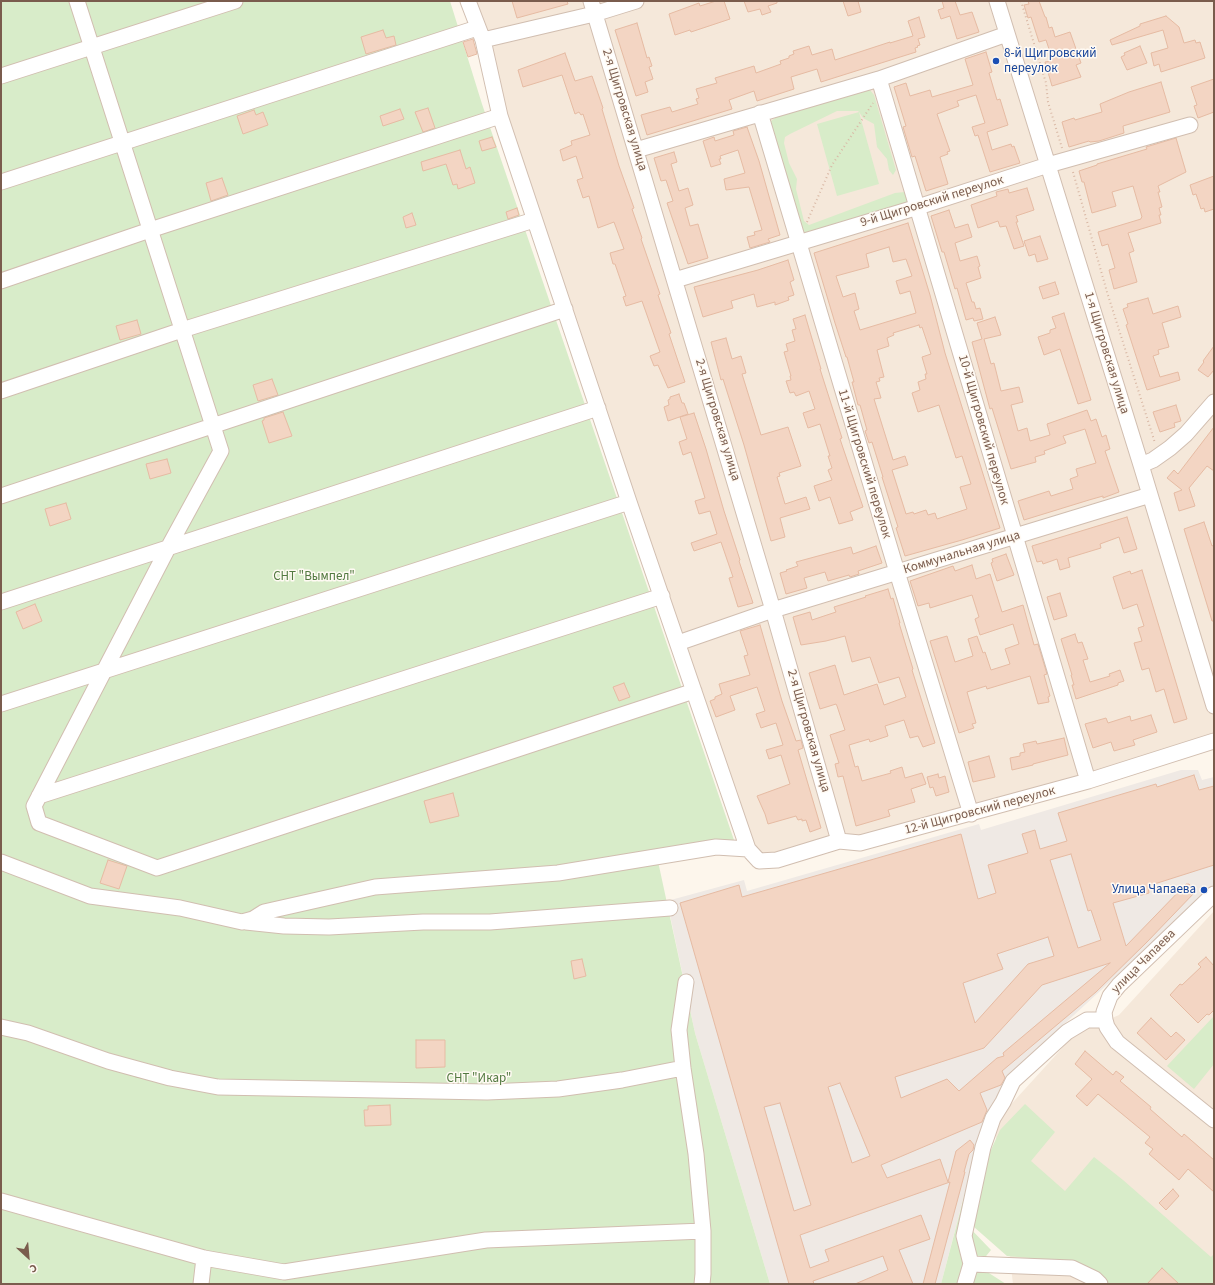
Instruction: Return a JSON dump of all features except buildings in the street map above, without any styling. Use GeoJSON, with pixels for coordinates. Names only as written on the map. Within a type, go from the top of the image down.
{"type":"FeatureCollection","features":[{"type":"Feature","properties":{"kind":"street"},"geometry":{"type":"LineString","coordinates":[[77,1],[221,451],[168,548],[34,806],[39,823],[157,868],[694,691]]}},
{"type":"Feature","properties":{"kind":"street"},"geometry":{"type":"LineString","coordinates":[[1,76],[235,1]]}},
{"type":"Feature","properties":{"kind":"street"},"geometry":{"type":"LineString","coordinates":[[242,922],[253,919],[264,912],[374,887],[558,873],[716,847],[748,849],[534,220],[500,116],[480,34],[468,1]]}},
{"type":"Feature","properties":{"kind":"street"},"geometry":{"type":"LineString","coordinates":[[1,182],[122,142],[480,34],[593,7],[636,1]]}},
{"type":"Feature","properties":{"kind":"street","name":"1-я Щигровская улица"},"geometry":{"type":"LineString","coordinates":[[997,1],[1214,706]]}},
{"type":"Feature","properties":{"kind":"street","name":"2-я Щигровская улица"},"geometry":{"type":"LineString","coordinates":[[593,7],[773,610],[839,841]]}},
{"type":"Feature","properties":{"kind":"street"},"geometry":{"type":"LineString","coordinates":[[636,150],[760,113],[880,84],[1007,34]]}},
{"type":"Feature","properties":{"kind":"street","name":"10-й Щигровский переулок"},"geometry":{"type":"LineString","coordinates":[[880,84],[918,207],[1088,781]]}},
{"type":"Feature","properties":{"kind":"street","name":"11-й Щигровский переулок"},"geometry":{"type":"LineString","coordinates":[[760,113],[971,814]]}},
{"type":"Feature","properties":{"kind":"street"},"geometry":{"type":"LineString","coordinates":[[1,280],[500,116]]}},
{"type":"Feature","properties":{"kind":"street","name":"9-й Щигровский переулок"},"geometry":{"type":"LineString","coordinates":[[675,280],[918,207],[1048,165],[1190,125]]}},
{"type":"Feature","properties":{"kind":"street"},"geometry":{"type":"LineString","coordinates":[[1,391],[182,330],[534,220]]}},
{"type":"Feature","properties":{"kind":"street"},"geometry":{"type":"LineString","coordinates":[[1,496],[565,309]]}},
{"type":"Feature","properties":{"kind":"street"},"geometry":{"type":"LineString","coordinates":[[1141,465],[1170,448],[1186,434],[1214,402]]}},
{"type":"Feature","properties":{"kind":"street"},"geometry":{"type":"LineString","coordinates":[[1,602],[598,408]]}},
{"type":"Feature","properties":{"kind":"street","name":"Коммунальная улица"},"geometry":{"type":"LineString","coordinates":[[678,643],[773,610],[1150,495]]}},
{"type":"Feature","properties":{"kind":"street"},"geometry":{"type":"LineString","coordinates":[[1,704],[629,502]]}},
{"type":"Feature","properties":{"kind":"street"},"geometry":{"type":"LineString","coordinates":[[39,796],[662,596]]}},
{"type":"Feature","properties":{"kind":"street","name":"12-й Щигровский переулок"},"geometry":{"type":"LineString","coordinates":[[748,849],[759,861],[777,860],[839,841],[860,843],[1088,781],[1214,741]]}},
{"type":"Feature","properties":{"kind":"street"},"geometry":{"type":"LineString","coordinates":[[1,862],[90,896],[180,908],[242,922],[284,926],[329,927],[422,922],[490,922],[670,908]]}},
{"type":"Feature","properties":{"kind":"street","name":"улица Чапаева"},"geometry":{"type":"LineString","coordinates":[[1105,1020],[1104,1012],[1106,1004],[1110,996],[1119,985],[1214,894]]}},
{"type":"Feature","properties":{"kind":"street"},"geometry":{"type":"LineString","coordinates":[[686,982],[679,1030],[696,1154],[703,1231],[702,1284]]}},
{"type":"Feature","properties":{"kind":"street"},"geometry":{"type":"LineString","coordinates":[[966,1284],[971,1264],[964,1236],[983,1147],[993,1118],[1003,1102],[1013,1080],[1067,1032],[1087,1020],[1105,1020],[1111,1035],[1117,1042],[1214,1120]]}},
{"type":"Feature","properties":{"kind":"street"},"geometry":{"type":"LineString","coordinates":[[1,1027],[28,1033],[108,1061],[170,1078],[218,1087],[487,1092],[558,1089],[622,1080],[683,1068]]}},
{"type":"Feature","properties":{"kind":"street"},"geometry":{"type":"LineString","coordinates":[[1,1201],[204,1258],[284,1272],[486,1240],[703,1231]]}},
{"type":"Feature","properties":{"kind":"street"},"geometry":{"type":"LineString","coordinates":[[201,1284],[204,1258]]}},
{"type":"Feature","properties":{"kind":"street"},"geometry":{"type":"LineString","coordinates":[[971,1264],[1072,1268],[1095,1279],[1100,1284]]}},
{"type":"Feature","properties":{"kind":"path"},"geometry":{"type":"LineString","coordinates":[[1021,1],[1046,83],[1048,102],[1062,149],[1074,174],[1107,292],[1158,456]]}},
{"type":"Feature","properties":{"kind":"path"},"geometry":{"type":"LineString","coordinates":[[798,242],[832,165],[880,84]]}},
{"type":"Feature","properties":{"kind":"shaded area"},"geometry":{"type":"Polygon","coordinates":[[[465,1],[1214,1],[1214,737],[758,869],[465,1]]]}},
{"type":"Feature","properties":{"kind":"shaded area"},"geometry":{"type":"Polygon","coordinates":[[[1181,770],[1198,770],[1202,780],[1214,777],[1214,886],[1009,1075],[996,1120],[982,1127],[941,1284],[770,1284],[695,1033],[667,901],[744,880],[747,891],[979,824],[981,830],[1181,770]]]}},
{"type":"Feature","properties":{"kind":"shaded area"},"geometry":{"type":"Polygon","coordinates":[[[1214,911],[1214,1284],[1013,1284],[994,1123],[1075,1034],[1119,1015],[1214,911]]]}},
{"type":"Feature","properties":{"kind":"green space","name":"СНТ \"Вымпел\""},"geometry":{"type":"Polygon","coordinates":[[[1,1],[450,1],[482,104],[734,840],[656,852],[695,1033],[770,1284],[1,1284],[1,1]]]}},
{"type":"Feature","properties":{"kind":"green space"},"geometry":{"type":"Polygon","coordinates":[[[870,90],[874,95],[896,170],[893,175],[889,170],[887,159],[877,147],[874,124],[863,118],[858,111],[837,111],[785,137],[784,143],[789,163],[797,179],[796,189],[804,221],[809,225],[895,193],[905,192],[908,197],[908,203],[805,236],[797,231],[769,126],[771,121],[781,114],[870,90]]]}},
{"type":"Feature","properties":{"kind":"green space"},"geometry":{"type":"Polygon","coordinates":[[[859,112],[879,184],[837,196],[817,124],[859,112]]]}},
{"type":"Feature","properties":{"kind":"green space"},"geometry":{"type":"Polygon","coordinates":[[[1214,1016],[1214,1064],[1194,1089],[1167,1066],[1214,1016]]]}},
{"type":"Feature","properties":{"kind":"green space"},"geometry":{"type":"Polygon","coordinates":[[[1025,1104],[1055,1132],[1031,1161],[1065,1191],[1094,1157],[1123,1180],[1211,1257],[1214,1254],[1214,1284],[1107,1284],[1095,1272],[1074,1262],[1007,1256],[974,1227],[990,1152],[1000,1130],[1025,1104]]]}},
{"type":"Feature","properties":{"kind":"green space"},"geometry":{"type":"Polygon","coordinates":[[[965,1193],[967,1225],[991,1250],[978,1266],[1006,1284],[941,1284],[965,1193]]]}},
{"type":"Feature","properties":{"kind":"place","name":"8-й Щигровский переулок"},"geometry":{"type":"Point","coordinates":[996,61]}},
{"type":"Feature","properties":{"kind":"place","name":"Улица Чапаева"},"geometry":{"type":"Point","coordinates":[1204,890]}},
{"type":"Feature","properties":{"kind":"park label","name":"СНТ \"Икар\""},"geometry":{"type":"Point","coordinates":[479,1079]}}]}
